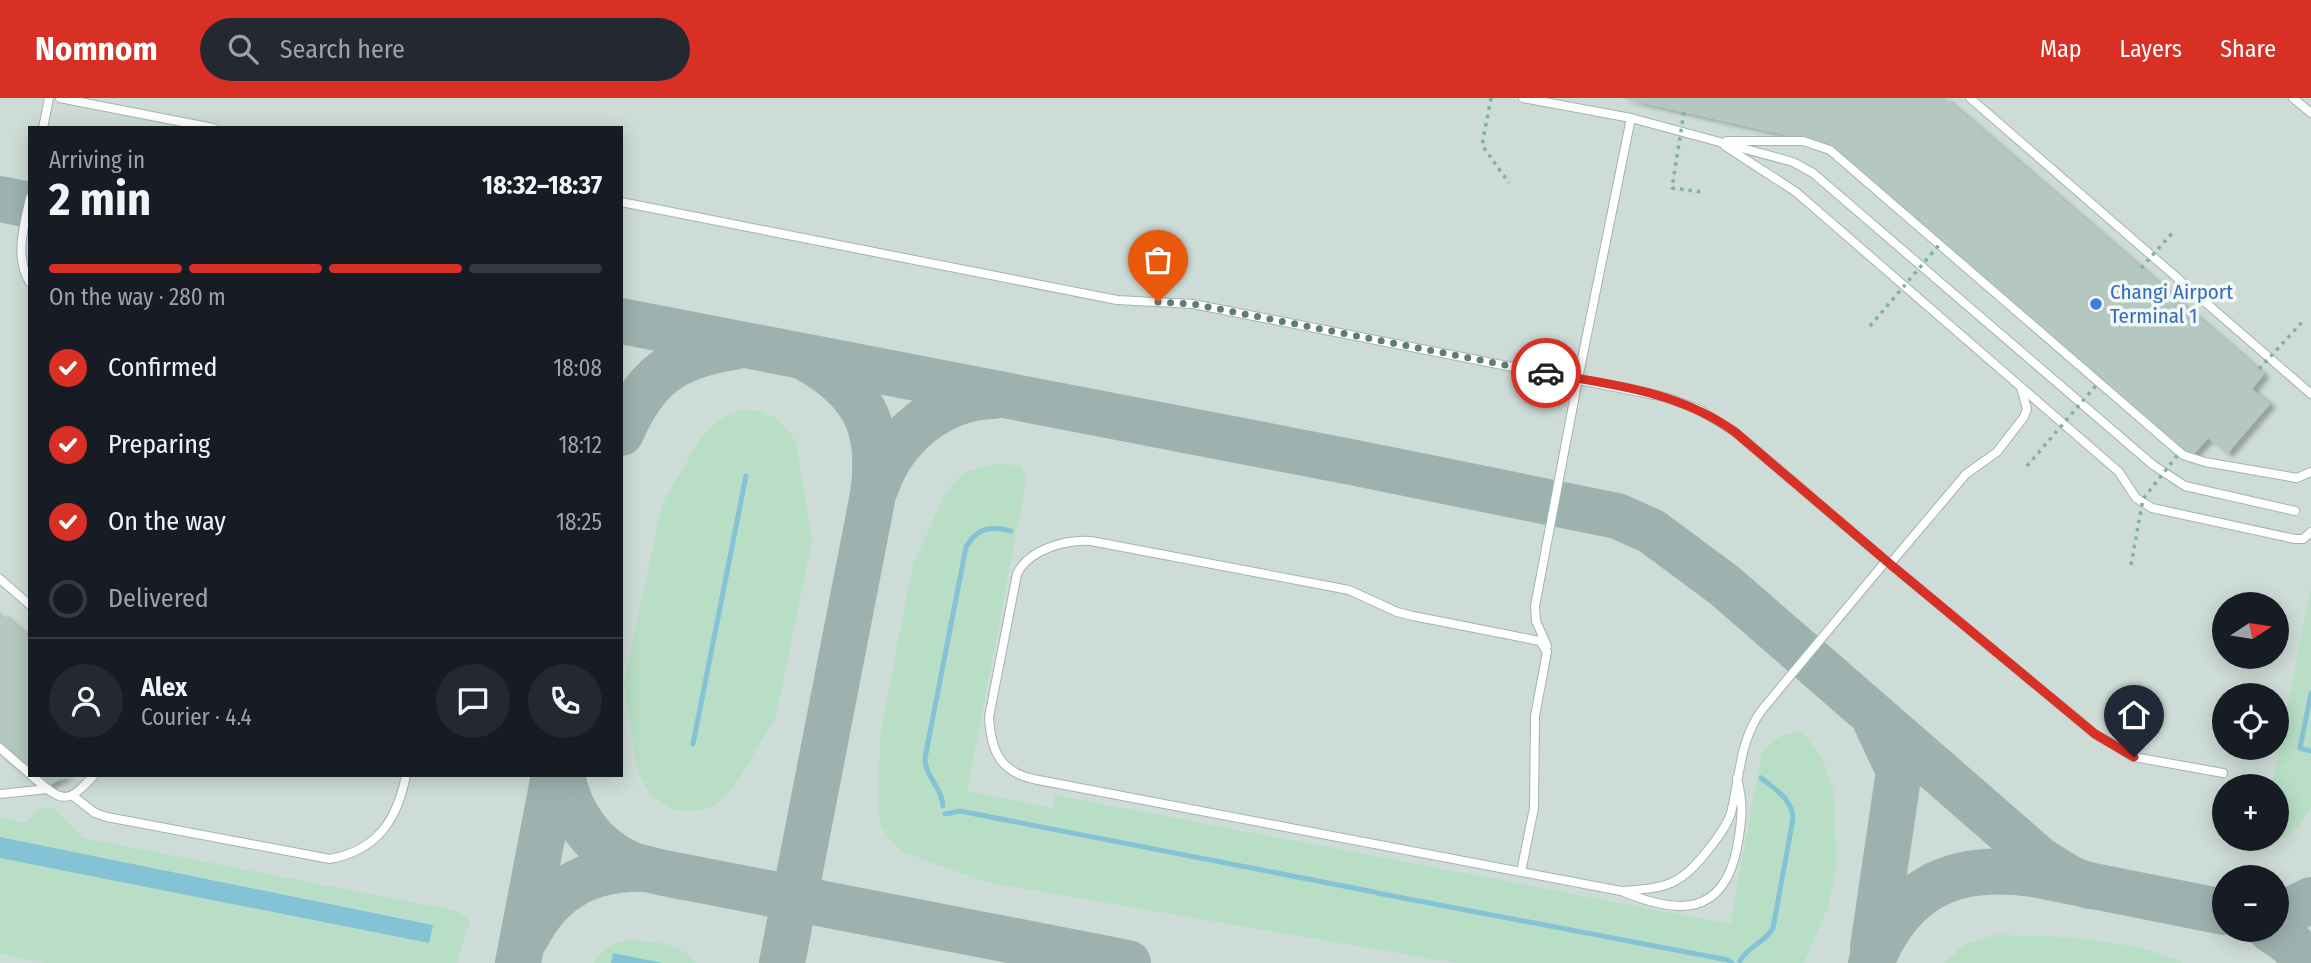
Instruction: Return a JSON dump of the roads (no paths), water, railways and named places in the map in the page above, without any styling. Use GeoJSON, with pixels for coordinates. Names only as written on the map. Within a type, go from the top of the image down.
{"type":"FeatureCollection","features":[{"type":"Feature","properties":{"kind":"lane"},"geometry":{"type":"LineString","coordinates":[[43,126],[49,98]]}},
{"type":"Feature","properties":{"kind":"lane"},"geometry":{"type":"LineString","coordinates":[[60,98],[203,126]]}},
{"type":"Feature","properties":{"kind":"lane"},"geometry":{"type":"LineString","coordinates":[[1524,98],[1631,118],[1793,162],[1813,173],[2172,479],[2185,486],[2295,511]]}},
{"type":"Feature","properties":{"kind":"lane"},"geometry":{"type":"LineString","coordinates":[[1970,98],[2311,394]]}},
{"type":"Feature","properties":{"kind":"lane"},"geometry":{"type":"LineString","coordinates":[[2293,98],[2311,113]]}},
{"type":"Feature","properties":{"kind":"lane"},"geometry":{"type":"LineString","coordinates":[[1521,872],[1534,808],[1535,716],[1547,652],[1545,640],[1536,621],[1535,606],[1631,118]]}},
{"type":"Feature","properties":{"kind":"lane"},"geometry":{"type":"LineString","coordinates":[[1717,141],[1796,192],[2119,472],[2136,498],[2145,505],[2183,516],[2295,539],[2303,539],[2311,532]]}},
{"type":"Feature","properties":{"kind":"lane"},"geometry":{"type":"LineString","coordinates":[[1717,141],[1802,141],[1830,150],[2183,455],[2205,462],[2297,478],[2311,472]]}},
{"type":"Feature","properties":{"kind":"lane"},"geometry":{"type":"LineString","coordinates":[[623,202],[1117,300],[1193,304],[1578,379],[1665,397],[1698,408],[1735,432],[2095,734],[2134,757],[2223,773]]}},
{"type":"Feature","properties":{"kind":"lane"},"geometry":{"type":"LineString","coordinates":[[28,209],[21,247],[28,280]]}},
{"type":"Feature","properties":{"kind":"lane"},"geometry":{"type":"LineString","coordinates":[[1621,891],[1666,886],[1676,882],[1696,866],[1728,822],[1744,741],[1760,711],[1966,474],[1997,452],[2024,417],[2027,409],[2021,386]]}},
{"type":"Feature","properties":{"kind":"lane"},"geometry":{"type":"LineString","coordinates":[[1547,652],[1543,644],[1536,640],[1413,616],[1349,590],[1091,541],[1068,542],[1034,555],[1020,566],[990,701],[990,732],[997,753],[1011,772],[1033,779],[1621,891],[1648,903],[1675,907],[1700,902],[1724,885],[1733,864],[1743,815],[1737,778]]}},
{"type":"Feature","properties":{"kind":"lane"},"geometry":{"type":"LineString","coordinates":[[0,579],[28,603]]}},
{"type":"Feature","properties":{"kind":"lane"},"geometry":{"type":"LineString","coordinates":[[0,748],[28,772]]}},
{"type":"Feature","properties":{"kind":"lane"},"geometry":{"type":"LineString","coordinates":[[33,777],[63,797],[73,796],[92,777]]}},
{"type":"Feature","properties":{"kind":"lane"},"geometry":{"type":"LineString","coordinates":[[73,796],[95,813],[107,817],[330,859],[363,849],[387,825],[398,807],[406,777]]}},
{"type":"Feature","properties":{"kind":"lane"},"geometry":{"type":"LineString","coordinates":[[0,794],[48,789]]}},
{"type":"Feature","properties":{"kind":"water"},"geometry":{"type":"Polygon","coordinates":[[[0,837],[433,925],[429,943],[0,858],[0,837]]]}},
{"type":"Feature","properties":{"kind":"water"},"geometry":{"type":"Polygon","coordinates":[[[613,953],[663,963],[611,963],[613,953]]]}},
{"type":"Feature","properties":{"kind":"waterway"},"geometry":{"type":"LineString","coordinates":[[693,744],[746,476]]}},
{"type":"Feature","properties":{"kind":"waterway"},"geometry":{"type":"LineString","coordinates":[[943,806],[925,758],[966,547],[975,535],[985,530],[1011,531]]}},
{"type":"Feature","properties":{"kind":"waterway"},"geometry":{"type":"LineString","coordinates":[[2311,693],[2300,748],[2311,751]]}},
{"type":"Feature","properties":{"kind":"waterway"},"geometry":{"type":"LineString","coordinates":[[1740,961],[1773,928],[1793,819],[1787,801],[1761,778]]}},
{"type":"Feature","properties":{"kind":"waterway"},"geometry":{"type":"LineString","coordinates":[[945,814],[960,811],[1374,892]]}},
{"type":"Feature","properties":{"kind":"waterway"},"geometry":{"type":"LineString","coordinates":[[1377,893],[1728,960],[1732,963]]}},
{"type":"Feature","properties":{"kind":"place","name":"Changi Airport Terminal 1"},"geometry":{"type":"Point","coordinates":[2096,304]}}]}
